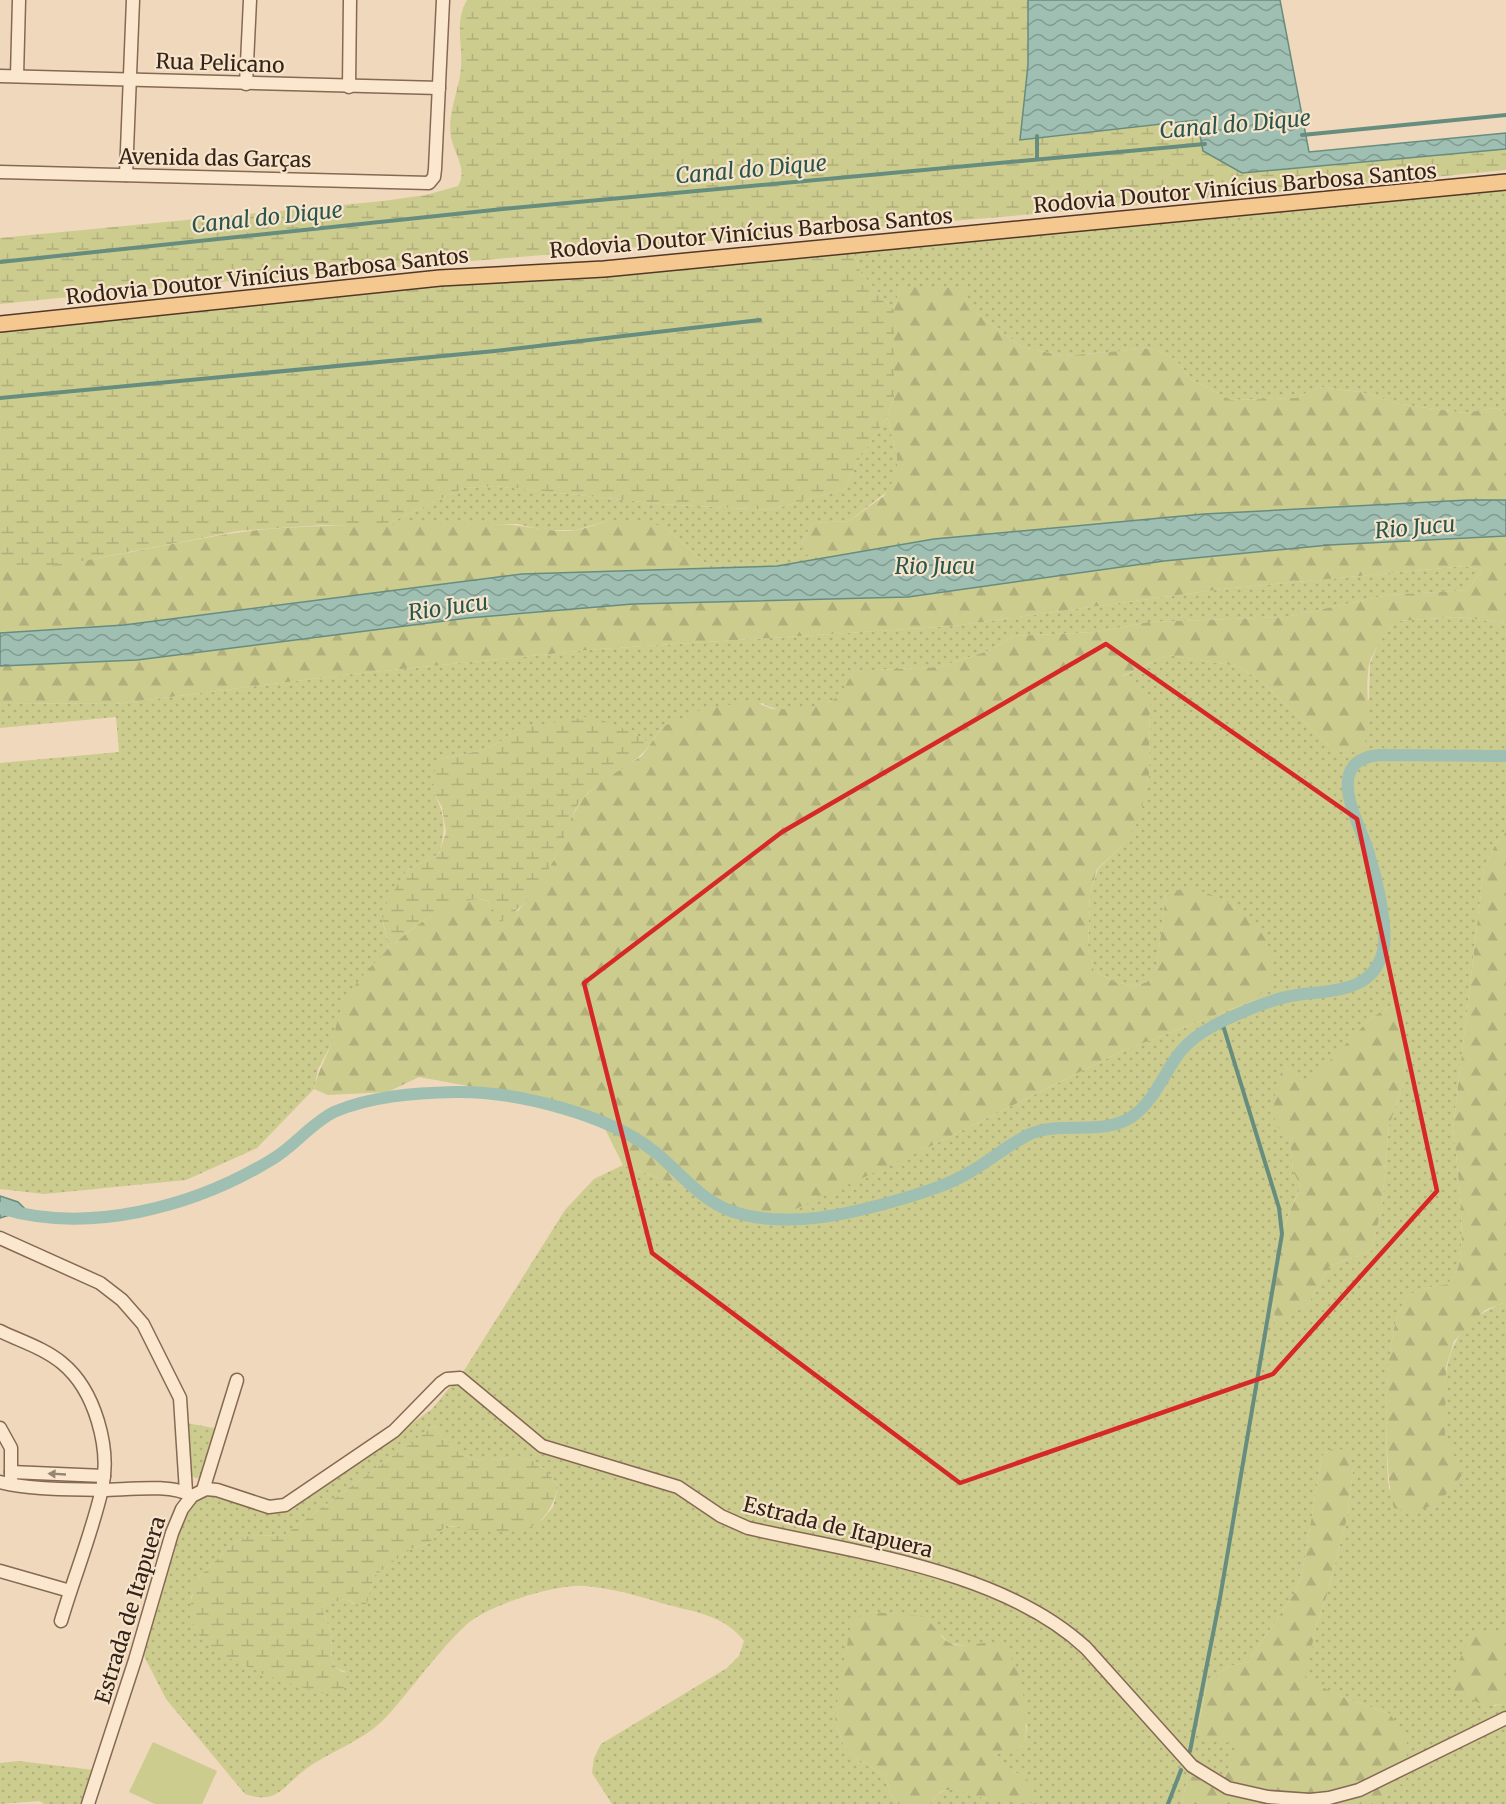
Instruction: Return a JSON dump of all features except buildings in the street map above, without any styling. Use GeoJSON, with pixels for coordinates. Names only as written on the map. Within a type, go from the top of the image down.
{"type":"FeatureCollection","features":[{"type":"Feature","properties":{"kind":"main road","name":"Rodovia Doutor Vinícius Barbosa Santos"},"geometry":{"type":"LineString","coordinates":[[0,324],[440,278],[616,268],[1506,182]]}},
{"type":"Feature","properties":{"kind":"street"},"geometry":{"type":"LineString","coordinates":[[17,76],[19,0]]}},
{"type":"Feature","properties":{"kind":"street"},"geometry":{"type":"LineString","coordinates":[[126,175],[133,0]]}},
{"type":"Feature","properties":{"kind":"street"},"geometry":{"type":"LineString","coordinates":[[246,84],[250,0]]}},
{"type":"Feature","properties":{"kind":"street"},"geometry":{"type":"LineString","coordinates":[[349,87],[350,0]]}},
{"type":"Feature","properties":{"kind":"street"},"geometry":{"type":"LineString","coordinates":[[439,88],[443,0]]}},
{"type":"Feature","properties":{"kind":"street","name":"Rua Pelicano"},"geometry":{"type":"LineString","coordinates":[[0,76],[439,88]]}},
{"type":"Feature","properties":{"kind":"street","name":"Avenida das Garças"},"geometry":{"type":"LineString","coordinates":[[0,172],[429,183],[433,181],[435,169],[439,88]]}},
{"type":"Feature","properties":{"kind":"street"},"geometry":{"type":"LineString","coordinates":[[0,1238],[100,1283],[122,1300],[143,1324],[180,1398],[189,1494]]}},
{"type":"Feature","properties":{"kind":"street"},"geometry":{"type":"LineString","coordinates":[[0,1331],[53,1357],[69,1369],[93,1406],[102,1446],[104,1476],[102,1490],[60,1621]]}},
{"type":"Feature","properties":{"kind":"street","name":"Estrada de Itapuera"},"geometry":{"type":"LineString","coordinates":[[203,1490],[217,1490],[269,1508],[285,1505],[394,1431],[441,1383],[460,1378],[474,1387],[521,1431],[542,1446],[678,1487],[721,1516],[748,1528],[970,1581],[1049,1619],[1067,1630],[1086,1648],[1191,1766],[1227,1788],[1291,1801],[1329,1798],[1359,1790],[1506,1719]]}},
{"type":"Feature","properties":{"kind":"street"},"geometry":{"type":"LineString","coordinates":[[7,1479],[102,1490],[142,1488],[189,1494],[203,1490],[237,1380]]}},
{"type":"Feature","properties":{"kind":"street"},"geometry":{"type":"LineString","coordinates":[[0,1428],[11,1448],[7,1479]]}},
{"type":"Feature","properties":{"kind":"street"},"geometry":{"type":"LineString","coordinates":[[7,1479],[104,1476]]}},
{"type":"Feature","properties":{"kind":"street","name":"Estrada de Itapuera"},"geometry":{"type":"LineString","coordinates":[[88,1804],[135,1660],[172,1533],[189,1494]]}},
{"type":"Feature","properties":{"kind":"street"},"geometry":{"type":"LineString","coordinates":[[0,1571],[69,1591]]}},
{"type":"Feature","properties":{"kind":"highlighted area"},"geometry":{"type":"Polygon","coordinates":[[[1106,644],[1357,819],[1437,1191],[1273,1374],[960,1483],[652,1253],[584,983],[782,832],[1106,644]]]}},
{"type":"Feature","properties":{"kind":"green space"},"geometry":{"type":"Polygon","coordinates":[[[467,0],[1028,0],[1028,65],[1021,140],[1198,120],[1242,173],[1506,149],[1506,170],[1131,206],[196,284],[0,304],[0,238],[383,201],[426,195],[458,186],[462,174],[450,128],[461,68],[461,17],[467,0]]]}},
{"type":"Feature","properties":{"kind":"green space"},"geometry":{"type":"Polygon","coordinates":[[[1506,190],[1506,412],[1495,408],[1464,413],[1400,404],[1361,392],[1318,387],[1296,398],[1231,400],[1192,380],[1175,359],[1151,348],[1063,356],[1022,347],[975,312],[900,287],[894,310],[861,273],[852,249],[1506,190]]]}},
{"type":"Feature","properties":{"kind":"green space"},"geometry":{"type":"Polygon","coordinates":[[[852,249],[861,273],[894,310],[894,398],[887,417],[857,463],[845,489],[770,510],[661,504],[495,486],[464,488],[385,525],[323,525],[238,531],[77,562],[39,567],[0,567],[0,324],[852,249]]]}},
{"type":"Feature","properties":{"kind":"green space"},"geometry":{"type":"Polygon","coordinates":[[[900,287],[963,288],[975,312],[1022,347],[1063,356],[1151,348],[1175,359],[1192,380],[1231,400],[1296,398],[1318,387],[1361,392],[1400,404],[1464,413],[1495,408],[1506,412],[1506,500],[1204,514],[934,539],[811,560],[801,545],[812,523],[849,521],[884,496],[897,474],[897,455],[887,417],[894,398],[894,310],[900,287]]]}},
{"type":"Feature","properties":{"kind":"green space"},"geometry":{"type":"Polygon","coordinates":[[[887,417],[897,455],[897,474],[888,491],[849,521],[812,523],[801,545],[811,560],[777,566],[711,568],[668,530],[607,521],[576,530],[544,530],[517,524],[385,525],[464,488],[495,486],[661,504],[770,510],[845,489],[857,463],[887,417]]]}},
{"type":"Feature","properties":{"kind":"green space"},"geometry":{"type":"Polygon","coordinates":[[[607,521],[649,521],[668,530],[711,568],[522,574],[124,625],[0,633],[0,567],[71,562],[247,531],[282,528],[496,524],[567,531],[607,521]]]}},
{"type":"Feature","properties":{"kind":"green space"},"geometry":{"type":"Polygon","coordinates":[[[1506,536],[1506,623],[1457,617],[1396,621],[1377,647],[1369,665],[1368,718],[1363,749],[1346,753],[1333,749],[1260,680],[1237,666],[1168,655],[1122,676],[1150,696],[1149,778],[1138,822],[1123,845],[1097,869],[1090,893],[1088,949],[1094,971],[1115,982],[1135,986],[1147,982],[1156,972],[1166,894],[1182,889],[1197,890],[1210,894],[1237,909],[1249,919],[1267,941],[1272,956],[1271,982],[1255,1000],[1120,1052],[925,1149],[787,1213],[752,1213],[623,1165],[599,1117],[565,1104],[419,1077],[388,1092],[328,1095],[314,1089],[332,1042],[342,1006],[366,972],[405,934],[449,906],[470,900],[488,901],[492,914],[518,911],[554,860],[570,820],[582,799],[602,780],[642,756],[662,727],[703,709],[753,701],[772,709],[802,709],[830,702],[840,695],[854,671],[939,667],[991,650],[1013,636],[1096,632],[1149,622],[1286,617],[1388,595],[1468,590],[1482,570],[1465,566],[1222,589],[953,626],[599,649],[343,675],[115,704],[0,703],[0,666],[137,660],[468,618],[633,604],[908,597],[1164,561],[1329,545],[1506,536]]]}},
{"type":"Feature","properties":{"kind":"green space"},"geometry":{"type":"Polygon","coordinates":[[[1465,566],[1482,570],[1468,590],[1388,595],[1286,617],[1149,622],[1096,632],[1013,636],[991,650],[939,667],[854,671],[839,696],[812,708],[779,709],[763,703],[662,727],[650,744],[634,733],[539,727],[512,730],[499,743],[490,747],[440,759],[433,792],[444,822],[439,854],[406,871],[382,917],[389,949],[361,978],[342,1007],[332,1043],[318,1069],[314,1089],[257,1148],[186,1180],[44,1194],[0,1189],[0,763],[119,752],[116,717],[0,728],[0,703],[115,704],[343,675],[599,649],[953,626],[1222,589],[1465,566]]]}},
{"type":"Feature","properties":{"kind":"green space"},"geometry":{"type":"Polygon","coordinates":[[[1457,617],[1506,623],[1506,830],[1500,836],[1484,867],[1453,1129],[1460,1200],[1461,1255],[1458,1268],[1448,1284],[1426,1288],[1410,1295],[1398,1314],[1389,1363],[1386,1421],[1389,1490],[1445,1434],[1446,1372],[1457,1339],[1468,1325],[1484,1312],[1506,1302],[1506,1630],[1503,1631],[1494,1706],[1506,1703],[1506,1804],[1370,1804],[1374,1801],[1390,1714],[1340,1696],[1304,1678],[1347,1518],[1353,1469],[1334,1447],[1322,1456],[1303,1568],[1296,1591],[1248,1662],[1227,1667],[1207,1682],[1197,1731],[1237,1743],[1232,1763],[1223,1778],[1211,1781],[1188,1775],[1182,1804],[931,1804],[941,1792],[948,1790],[963,1791],[986,1799],[1019,1774],[1002,1767],[994,1755],[1004,1750],[1017,1750],[1025,1742],[1027,1726],[986,1643],[967,1646],[949,1643],[924,1625],[892,1615],[872,1612],[847,1645],[835,1722],[843,1743],[855,1757],[885,1776],[890,1793],[898,1804],[612,1804],[592,1773],[594,1758],[601,1744],[727,1668],[739,1656],[744,1641],[727,1625],[707,1615],[623,1592],[585,1586],[557,1588],[522,1597],[476,1618],[455,1635],[379,1724],[358,1739],[313,1764],[277,1793],[264,1797],[245,1794],[166,1699],[141,1650],[179,1529],[194,1502],[206,1494],[287,1508],[309,1497],[432,1409],[465,1369],[565,1210],[594,1179],[623,1165],[752,1213],[925,1149],[1120,1052],[1255,1000],[1236,908],[1210,895],[1194,891],[1166,894],[1156,973],[1147,982],[1135,986],[1115,982],[1094,971],[1088,949],[1090,893],[1098,869],[1123,845],[1149,778],[1150,696],[1121,677],[1168,655],[1237,666],[1260,680],[1329,746],[1369,699],[1370,664],[1378,644],[1396,621],[1457,617]],[[1392,1005],[1371,1018],[1308,1084],[1284,1065],[1293,1171],[1301,1187],[1277,1248],[1272,1287],[1275,1325],[1308,1304],[1330,1266],[1371,1251],[1382,1207],[1389,1126],[1404,1082],[1405,1042],[1399,1013],[1392,1005]],[[434,1426],[283,1536],[250,1535],[233,1544],[199,1577],[191,1598],[243,1665],[286,1680],[346,1672],[336,1668],[332,1660],[331,1632],[322,1610],[324,1605],[345,1599],[355,1604],[370,1591],[374,1576],[411,1549],[429,1543],[446,1526],[500,1530],[542,1520],[553,1507],[558,1487],[547,1471],[535,1462],[512,1458],[476,1459],[464,1455],[452,1446],[434,1426]]]}},
{"type":"Feature","properties":{"kind":"green space"},"geometry":{"type":"Polygon","coordinates":[[[591,716],[634,733],[650,744],[636,759],[600,783],[580,802],[572,815],[554,860],[531,895],[501,922],[492,914],[488,901],[463,902],[449,907],[408,932],[389,949],[382,916],[385,906],[406,871],[439,854],[446,832],[442,807],[433,792],[431,779],[440,759],[490,747],[499,743],[512,730],[591,716]]]}},
{"type":"Feature","properties":{"kind":"green space"},"geometry":{"type":"Polygon","coordinates":[[[1506,830],[1506,1302],[1485,1310],[1454,1341],[1446,1367],[1445,1434],[1462,1475],[1441,1499],[1433,1504],[1416,1510],[1405,1510],[1394,1508],[1388,1464],[1386,1401],[1392,1339],[1398,1315],[1406,1299],[1420,1290],[1448,1284],[1458,1268],[1461,1255],[1459,1180],[1453,1129],[1484,867],[1500,836],[1506,830]]]}},
{"type":"Feature","properties":{"kind":"green space"},"geometry":{"type":"Polygon","coordinates":[[[1392,1005],[1399,1013],[1405,1042],[1404,1082],[1389,1126],[1382,1207],[1371,1251],[1330,1266],[1308,1304],[1275,1326],[1272,1287],[1274,1261],[1285,1223],[1301,1187],[1293,1171],[1290,1138],[1276,1126],[1275,1095],[1281,1073],[1284,1065],[1308,1083],[1371,1018],[1392,1005]]]}},
{"type":"Feature","properties":{"kind":"green space"},"geometry":{"type":"Polygon","coordinates":[[[187,1423],[219,1429],[199,1479],[191,1476],[187,1423]]]}},
{"type":"Feature","properties":{"kind":"green space"},"geometry":{"type":"Polygon","coordinates":[[[434,1426],[452,1446],[464,1455],[488,1460],[524,1459],[535,1462],[547,1471],[558,1487],[546,1515],[528,1528],[516,1531],[469,1530],[446,1526],[429,1543],[411,1549],[374,1576],[367,1603],[361,1606],[345,1599],[324,1605],[322,1610],[331,1632],[332,1660],[336,1668],[349,1676],[343,1692],[319,1693],[263,1674],[222,1655],[205,1643],[194,1628],[189,1614],[194,1586],[199,1577],[233,1544],[250,1535],[283,1536],[434,1426]]]}},
{"type":"Feature","properties":{"kind":"green space"},"geometry":{"type":"Polygon","coordinates":[[[1334,1447],[1348,1452],[1353,1469],[1347,1518],[1327,1595],[1316,1627],[1305,1678],[1340,1696],[1390,1714],[1407,1741],[1406,1781],[1370,1804],[1182,1804],[1188,1775],[1211,1781],[1223,1778],[1232,1763],[1236,1743],[1213,1742],[1197,1733],[1207,1682],[1227,1667],[1248,1662],[1296,1591],[1303,1568],[1322,1456],[1334,1447]]]}},
{"type":"Feature","properties":{"kind":"green space"},"geometry":{"type":"Polygon","coordinates":[[[872,1612],[920,1616],[925,1618],[950,1643],[962,1645],[991,1643],[1005,1651],[1013,1661],[1022,1688],[1026,1718],[1025,1742],[1017,1750],[1004,1750],[994,1755],[1007,1768],[1030,1783],[1036,1803],[995,1800],[949,1790],[942,1791],[931,1804],[898,1804],[890,1793],[885,1776],[855,1757],[843,1743],[835,1722],[839,1686],[851,1625],[859,1617],[872,1612]]]}},
{"type":"Feature","properties":{"kind":"green space"},"geometry":{"type":"Polygon","coordinates":[[[1506,1630],[1506,1703],[1485,1704],[1453,1690],[1461,1657],[1469,1642],[1482,1632],[1506,1630]]]}},
{"type":"Feature","properties":{"kind":"green space"},"geometry":{"type":"Polygon","coordinates":[[[153,1742],[217,1771],[202,1804],[155,1804],[129,1792],[153,1742]]]}},
{"type":"Feature","properties":{"kind":"green space"},"geometry":{"type":"Polygon","coordinates":[[[18,1761],[94,1770],[83,1804],[44,1804],[40,1801],[0,1804],[0,1763],[18,1761]]]}},
{"type":"Feature","properties":{"kind":"water"},"geometry":{"type":"Polygon","coordinates":[[[1028,0],[1280,0],[1309,152],[1506,133],[1506,149],[1242,173],[1203,151],[1197,120],[1020,140],[1028,65],[1028,0]]]}},
{"type":"Feature","properties":{"kind":"water","name":"Rio Jucu"},"geometry":{"type":"Polygon","coordinates":[[[1506,500],[1506,536],[1329,545],[1164,561],[908,597],[633,604],[468,618],[137,660],[0,666],[0,633],[124,625],[522,574],[777,566],[934,539],[1204,514],[1506,500]]]}},
{"type":"Feature","properties":{"kind":"water"},"geometry":{"type":"Polygon","coordinates":[[[0,1196],[18,1202],[26,1210],[0,1218],[0,1196]]]}},
{"type":"Feature","properties":{"kind":"waterway","name":"Canal do Dique"},"geometry":{"type":"LineString","coordinates":[[1302,135],[1506,115]]}},
{"type":"Feature","properties":{"kind":"waterway"},"geometry":{"type":"LineString","coordinates":[[1037,136],[1037,159]]}},
{"type":"Feature","properties":{"kind":"waterway","name":"Canal do Dique"},"geometry":{"type":"LineString","coordinates":[[0,262],[513,208],[1205,144]]}},
{"type":"Feature","properties":{"kind":"waterway"},"geometry":{"type":"LineString","coordinates":[[0,398],[495,351],[760,320]]}},
{"type":"Feature","properties":{"kind":"waterway"},"geometry":{"type":"LineString","coordinates":[[0,1208],[34,1216],[69,1218],[104,1217],[140,1212],[175,1203],[241,1177],[287,1149],[317,1123],[334,1112],[378,1099],[455,1092],[505,1096],[560,1107],[612,1126],[655,1152],[710,1200],[731,1211],[752,1217],[818,1218],[905,1198],[939,1187],[962,1176],[1030,1134],[1056,1128],[1109,1126],[1121,1122],[1141,1110],[1187,1044],[1214,1025],[1291,996],[1349,987],[1370,975],[1378,965],[1383,951],[1384,928],[1374,870],[1348,792],[1348,779],[1352,768],[1362,759],[1379,755],[1506,756]]}},
{"type":"Feature","properties":{"kind":"waterway"},"geometry":{"type":"LineString","coordinates":[[1190,1751],[1220,1598],[1282,1234],[1279,1208],[1222,1022]]}},
{"type":"Feature","properties":{"kind":"waterway"},"geometry":{"type":"LineString","coordinates":[[1168,1804],[1181,1770]]}}]}
